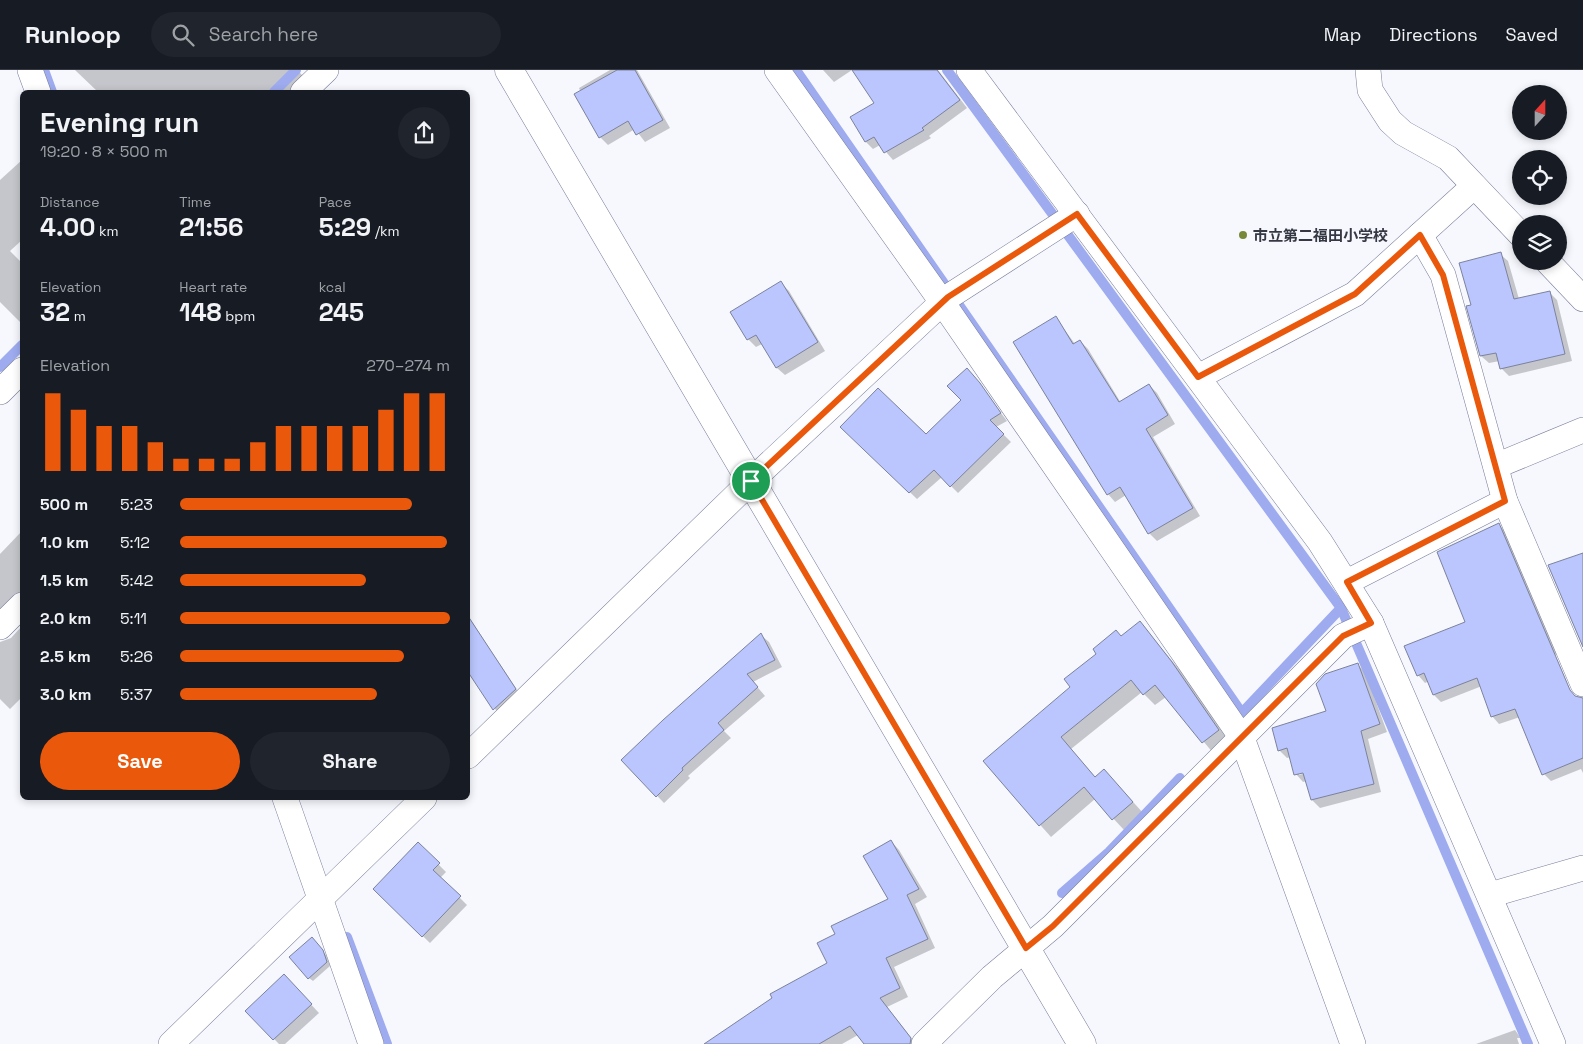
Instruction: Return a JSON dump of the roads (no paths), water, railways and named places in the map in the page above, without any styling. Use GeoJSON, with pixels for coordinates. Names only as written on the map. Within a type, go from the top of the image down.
{"type":"FeatureCollection","features":[{"type":"Feature","properties":{"kind":"street"},"geometry":{"type":"LineString","coordinates":[[30,70],[37,90]]}},
{"type":"Feature","properties":{"kind":"street"},"geometry":{"type":"LineString","coordinates":[[305,90],[326,70]]}},
{"type":"Feature","properties":{"kind":"street"},"geometry":{"type":"LineString","coordinates":[[509,70],[1082,1044]]}},
{"type":"Feature","properties":{"kind":"street"},"geometry":{"type":"LineString","coordinates":[[777,70],[950,296],[1248,731],[1353,1044]]}},
{"type":"Feature","properties":{"kind":"street"},"geometry":{"type":"LineString","coordinates":[[969,70],[1066,221],[1198,377],[1347,582],[1358,629],[1490,894],[1553,1044]]}},
{"type":"Feature","properties":{"kind":"street"},"geometry":{"type":"LineString","coordinates":[[1368,70],[1370,90],[1390,121],[1403,134],[1448,158],[1512,226]]}},
{"type":"Feature","properties":{"kind":"street"},"geometry":{"type":"LineString","coordinates":[[1198,377],[1355,294],[1474,186]]}},
{"type":"Feature","properties":{"kind":"street"},"geometry":{"type":"LineString","coordinates":[[470,754],[751,481],[950,296],[1066,221]]}},
{"type":"Feature","properties":{"kind":"street"},"geometry":{"type":"LineString","coordinates":[[1420,235],[1443,275],[1505,501],[1583,684]]}},
{"type":"Feature","properties":{"kind":"street"},"geometry":{"type":"LineString","coordinates":[[1556,270],[1583,299]]}},
{"type":"Feature","properties":{"kind":"street"},"geometry":{"type":"LineString","coordinates":[[0,392],[20,372]]}},
{"type":"Feature","properties":{"kind":"street"},"geometry":{"type":"LineString","coordinates":[[1496,466],[1583,430]]}},
{"type":"Feature","properties":{"kind":"street"},"geometry":{"type":"LineString","coordinates":[[1347,582],[1505,501]]}},
{"type":"Feature","properties":{"kind":"street"},"geometry":{"type":"LineString","coordinates":[[0,627],[20,607]]}},
{"type":"Feature","properties":{"kind":"street"},"geometry":{"type":"LineString","coordinates":[[924,1044],[992,977],[1053,926],[1248,731],[1358,629]]}},
{"type":"Feature","properties":{"kind":"street"},"geometry":{"type":"LineString","coordinates":[[285,800],[325,893],[371,1044]]}},
{"type":"Feature","properties":{"kind":"street"},"geometry":{"type":"LineString","coordinates":[[171,1044],[422,800]]}},
{"type":"Feature","properties":{"kind":"street"},"geometry":{"type":"LineString","coordinates":[[1490,894],[1583,868]]}},
{"type":"Feature","properties":{"kind":"waterway"},"geometry":{"type":"LineString","coordinates":[[44,70],[51,90]]}},
{"type":"Feature","properties":{"kind":"waterway"},"geometry":{"type":"LineString","coordinates":[[276,90],[296,70]]}},
{"type":"Feature","properties":{"kind":"waterway"},"geometry":{"type":"LineString","coordinates":[[796,70],[1242,713],[1248,731]]}},
{"type":"Feature","properties":{"kind":"waterway"},"geometry":{"type":"LineString","coordinates":[[947,70],[1341,608],[1528,1044]]}},
{"type":"Feature","properties":{"kind":"waterway"},"geometry":{"type":"LineString","coordinates":[[0,367],[20,347]]}},
{"type":"Feature","properties":{"kind":"waterway"},"geometry":{"type":"LineString","coordinates":[[1237,718],[1341,608]]}},
{"type":"Feature","properties":{"kind":"waterway"},"geometry":{"type":"LineString","coordinates":[[1062,893],[1109,852],[1180,778]]}},
{"type":"Feature","properties":{"kind":"waterway"},"geometry":{"type":"LineString","coordinates":[[347,937],[387,1044]]}},
{"type":"Feature","properties":{"kind":"place","name":"市立第二福田小学校"},"geometry":{"type":"Point","coordinates":[1243,235]}}]}
